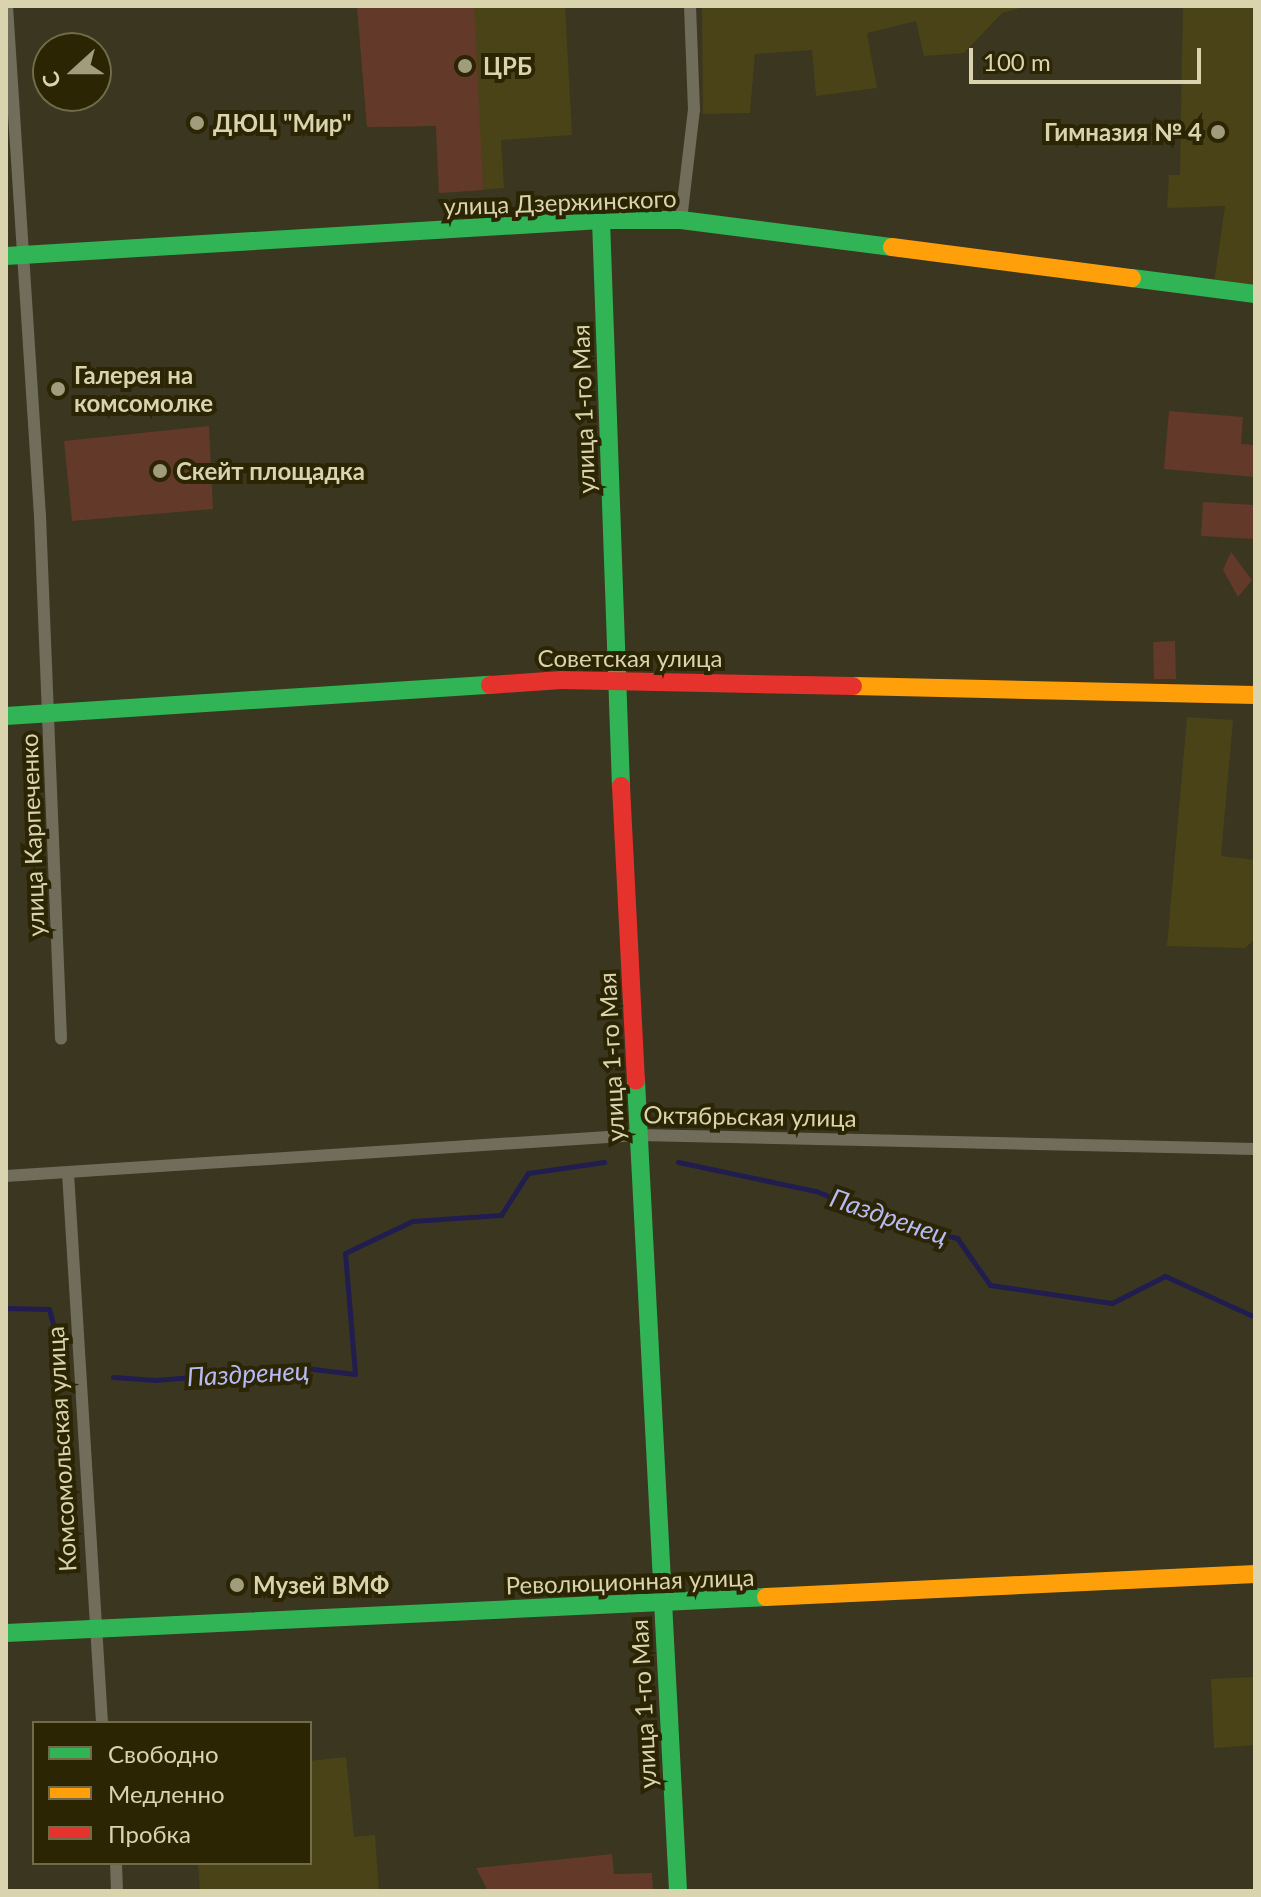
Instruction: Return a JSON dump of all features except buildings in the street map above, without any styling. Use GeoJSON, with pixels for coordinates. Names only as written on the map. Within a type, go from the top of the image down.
{"type":"FeatureCollection","features":[{"type":"Feature","properties":{"kind":"main road","name":"улица Дзержинского"},"geometry":{"type":"LineString","coordinates":[[15,256],[601,220],[681,220],[1255,294]]}},
{"type":"Feature","properties":{"kind":"main road","name":"улица 1-го Мая"},"geometry":{"type":"LineString","coordinates":[[601,220],[616,681],[678,1891]]}},
{"type":"Feature","properties":{"kind":"main road","name":"Советская улица"},"geometry":{"type":"LineString","coordinates":[[6,716],[561,680],[1255,695]]}},
{"type":"Feature","properties":{"kind":"main road","name":"Революционная улица"},"geometry":{"type":"LineString","coordinates":[[6,1633],[1255,1574]]}},
{"type":"Feature","properties":{"kind":"street","name":"улица Карпеченко"},"geometry":{"type":"LineString","coordinates":[[7,6],[15,256],[50,713],[61,1039]]}},
{"type":"Feature","properties":{"kind":"street"},"geometry":{"type":"LineString","coordinates":[[681,220],[694,110],[690,6]]}},
{"type":"Feature","properties":{"kind":"street","name":"Октябрьская улица"},"geometry":{"type":"LineString","coordinates":[[6,1176],[639,1135],[1255,1149]]}},
{"type":"Feature","properties":{"kind":"street","name":"Комсомольская улица"},"geometry":{"type":"LineString","coordinates":[[68,1173],[93,1628],[102,1721]]}},
{"type":"Feature","properties":{"kind":"street"},"geometry":{"type":"LineString","coordinates":[[116,1865],[117,1891]]}},
{"type":"Feature","properties":{"kind":"shaded area","name":"ЦРБ"},"geometry":{"type":"Polygon","coordinates":[[[357,6],[565,6],[572,135],[501,140],[504,188],[439,193],[436,126],[367,127],[357,6]]]}},
{"type":"Feature","properties":{"kind":"shaded area"},"geometry":{"type":"Polygon","coordinates":[[[357,6],[474,6],[483,190],[439,193],[436,126],[367,127],[357,6]]]}},
{"type":"Feature","properties":{"kind":"shaded area"},"geometry":{"type":"Polygon","coordinates":[[[702,6],[1029,6],[1002,13],[964,53],[924,56],[916,21],[867,33],[877,88],[816,96],[812,50],[755,54],[750,113],[703,114],[702,6]]]}},
{"type":"Feature","properties":{"kind":"shaded area","name":"Гимназия № 4"},"geometry":{"type":"Polygon","coordinates":[[[1183,6],[1255,6],[1255,289],[1214,284],[1225,206],[1167,208],[1169,175],[1180,175],[1183,6]]]}},
{"type":"Feature","properties":{"kind":"shaded area"},"geometry":{"type":"Polygon","coordinates":[[[1169,411],[1243,417],[1241,444],[1255,445],[1255,477],[1164,469],[1169,411]]]}},
{"type":"Feature","properties":{"kind":"shaded area"},"geometry":{"type":"Polygon","coordinates":[[[209,426],[213,509],[72,521],[64,441],[209,426]]]}},
{"type":"Feature","properties":{"kind":"shaded area"},"geometry":{"type":"Polygon","coordinates":[[[1203,502],[1255,505],[1255,539],[1201,536],[1203,502]]]}},
{"type":"Feature","properties":{"kind":"shaded area"},"geometry":{"type":"Polygon","coordinates":[[[1231,552],[1252,580],[1238,597],[1223,570],[1231,552]]]}},
{"type":"Feature","properties":{"kind":"shaded area"},"geometry":{"type":"Polygon","coordinates":[[[1175,641],[1176,679],[1154,679],[1153,642],[1175,641]]]}},
{"type":"Feature","properties":{"kind":"shaded area"},"geometry":{"type":"Polygon","coordinates":[[[1187,717],[1233,720],[1221,856],[1255,860],[1255,939],[1245,948],[1167,946],[1187,717]]]}},
{"type":"Feature","properties":{"kind":"shaded area"},"geometry":{"type":"Polygon","coordinates":[[[1255,1677],[1255,1745],[1214,1748],[1211,1679],[1255,1677]]]}},
{"type":"Feature","properties":{"kind":"shaded area"},"geometry":{"type":"Polygon","coordinates":[[[346,1757],[354,1837],[375,1835],[379,1891],[200,1891],[198,1865],[312,1865],[312,1761],[346,1757]]]}},
{"type":"Feature","properties":{"kind":"shaded area"},"geometry":{"type":"Polygon","coordinates":[[[612,1854],[614,1874],[652,1873],[653,1891],[488,1891],[476,1868],[612,1854]]]}},
{"type":"Feature","properties":{"kind":"waterway","name":"Паздренец"},"geometry":{"type":"LineString","coordinates":[[113,1377],[155,1380],[305,1368],[355,1374],[345,1253],[412,1221],[501,1215],[528,1173],[604,1162]]}},
{"type":"Feature","properties":{"kind":"waterway","name":"Паздренец"},"geometry":{"type":"LineString","coordinates":[[678,1162],[816,1191],[896,1224],[957,1238],[990,1285],[1112,1303],[1165,1276],[1255,1317]]}},
{"type":"Feature","properties":{"kind":"waterway","name":"Паздренец"},"geometry":{"type":"LineString","coordinates":[[6,1308],[49,1309],[65,1369]]}},
{"type":"Feature","properties":{"kind":"traffic: fast"},"geometry":{"type":"LineString","coordinates":[[601,220],[621,786]]}},
{"type":"Feature","properties":{"kind":"traffic: fast"},"geometry":{"type":"LineString","coordinates":[[6,256],[601,220],[681,220],[892,247]]}},
{"type":"Feature","properties":{"kind":"traffic: fast"},"geometry":{"type":"LineString","coordinates":[[1132,278],[1255,294]]}},
{"type":"Feature","properties":{"kind":"traffic: fast"},"geometry":{"type":"LineString","coordinates":[[6,716],[490,685]]}},
{"type":"Feature","properties":{"kind":"traffic: fast"},"geometry":{"type":"LineString","coordinates":[[636,1081],[678,1891]]}},
{"type":"Feature","properties":{"kind":"traffic: fast"},"geometry":{"type":"LineString","coordinates":[[6,1633],[766,1597]]}},
{"type":"Feature","properties":{"kind":"traffic: slow"},"geometry":{"type":"LineString","coordinates":[[892,247],[1132,278]]}},
{"type":"Feature","properties":{"kind":"traffic: slow"},"geometry":{"type":"LineString","coordinates":[[853,686],[1255,695]]}},
{"type":"Feature","properties":{"kind":"traffic: slow"},"geometry":{"type":"LineString","coordinates":[[766,1597],[1255,1574]]}},
{"type":"Feature","properties":{"kind":"traffic: jam"},"geometry":{"type":"LineString","coordinates":[[490,685],[561,680],[853,686]]}},
{"type":"Feature","properties":{"kind":"traffic: jam"},"geometry":{"type":"LineString","coordinates":[[621,786],[636,1081]]}},
{"type":"Feature","properties":{"kind":"place","name":"ЦРБ"},"geometry":{"type":"Point","coordinates":[465,66]}},
{"type":"Feature","properties":{"kind":"place","name":"ДЮЦ \"Мир\""},"geometry":{"type":"Point","coordinates":[197,123]}},
{"type":"Feature","properties":{"kind":"place","name":"Гимназия № 4"},"geometry":{"type":"Point","coordinates":[1218,132]}},
{"type":"Feature","properties":{"kind":"place","name":"Галерея на комсомолке"},"geometry":{"type":"Point","coordinates":[58,389]}},
{"type":"Feature","properties":{"kind":"place","name":"Скейт площадка"},"geometry":{"type":"Point","coordinates":[160,471]}},
{"type":"Feature","properties":{"kind":"place","name":"Музей ВМФ"},"geometry":{"type":"Point","coordinates":[237,1585]}}]}
